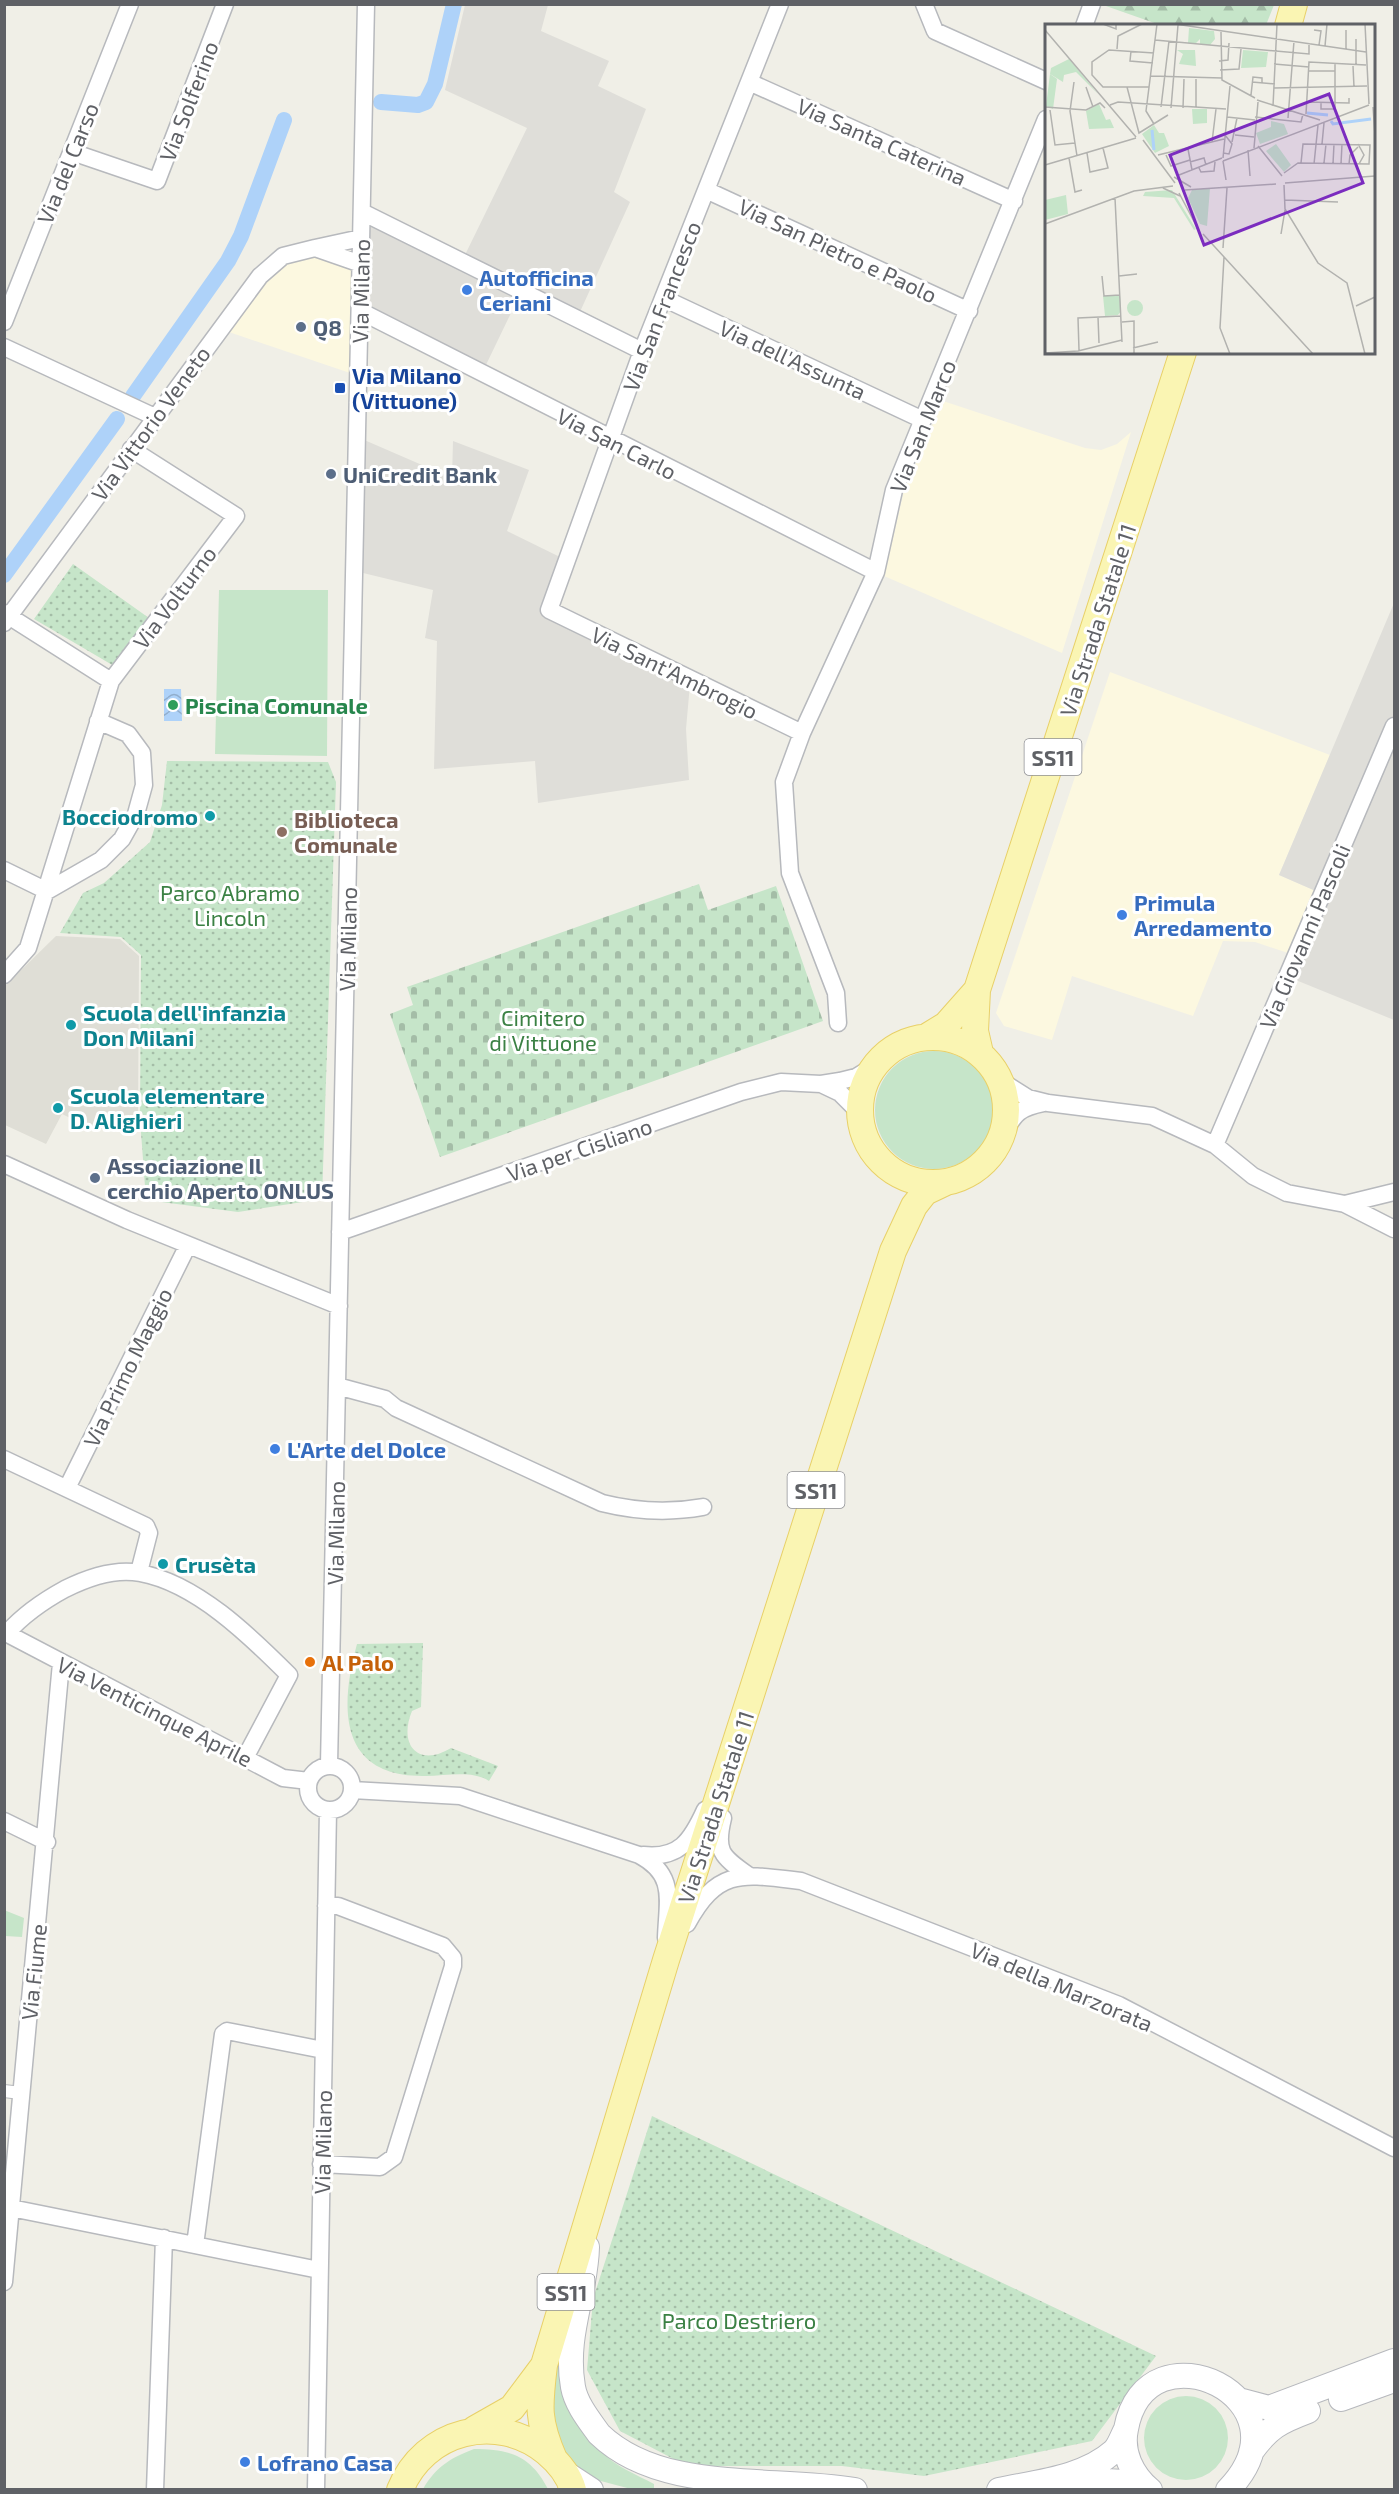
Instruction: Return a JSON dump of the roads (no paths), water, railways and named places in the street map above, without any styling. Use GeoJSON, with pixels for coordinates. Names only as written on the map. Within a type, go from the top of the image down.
{"type":"FeatureCollection","features":[{"type":"Feature","properties":{"kind":"main road"},"geometry":{"type":"LineString","coordinates":[[1289,24],[1294,4]]}},
{"type":"Feature","properties":{"kind":"main road","name":"Via Strada Statale 11"},"geometry":{"type":"LineString","coordinates":[[980,1053],[975,1031],[977,990],[1182,354]]}},
{"type":"Feature","properties":{"kind":"main road","name":"Via Strada Statale 11"},"geometry":{"type":"LineString","coordinates":[[928,1036],[946,1025],[977,990]]}},
{"type":"Feature","properties":{"kind":"main road","name":"Via Strada Statale 11"},"geometry":{"type":"LineString","coordinates":[[564,2474],[540,2424],[539,2405],[544,2365],[666,1960],[893,1251],[914,1206],[925,1192],[970,1173],[989,1157],[1002,1135],[1006,1117],[1006,1099],[1001,1081],[992,1066],[980,1053],[964,1043],[947,1037],[928,1036],[908,1040],[889,1051],[874,1066],[862,1088],[859,1112],[863,1133],[873,1152],[887,1168],[905,1178],[926,1183],[946,1182]]}},
{"type":"Feature","properties":{"kind":"main road","name":"Via Strada Statale 11"},"geometry":{"type":"LineString","coordinates":[[887,1168],[899,1203],[893,1251]]}},
{"type":"Feature","properties":{"kind":"main road"},"geometry":{"type":"LineString","coordinates":[[588,2218],[587,2264],[574,2319],[571,2356],[574,2388],[586,2416],[604,2441],[623,2460],[653,2476],[702,2489],[855,2490]]}},
{"type":"Feature","properties":{"kind":"main road"},"geometry":{"type":"LineString","coordinates":[[999,2490],[1070,2475],[1104,2459],[1116,2450],[1129,2416],[1146,2392],[1172,2377],[1194,2376],[1216,2381],[1239,2400],[1269,2408],[1395,2361]]}},
{"type":"Feature","properties":{"kind":"main road","name":"Via Strada Statale 11"},"geometry":{"type":"LineString","coordinates":[[474,2430],[512,2408],[544,2365]]}},
{"type":"Feature","properties":{"kind":"main road"},"geometry":{"type":"LineString","coordinates":[[1228,2490],[1239,2478],[1251,2452],[1267,2431],[1277,2423],[1395,2380]]}},
{"type":"Feature","properties":{"kind":"main road"},"geometry":{"type":"LineString","coordinates":[[1239,2400],[1251,2425],[1251,2452]]}},
{"type":"Feature","properties":{"kind":"main road"},"geometry":{"type":"LineString","coordinates":[[400,2490],[405,2476],[423,2454],[447,2438],[474,2430],[504,2431],[533,2442],[564,2474],[591,2490]]}},
{"type":"Feature","properties":{"kind":"main road"},"geometry":{"type":"LineString","coordinates":[[1125,2431],[1128,2459],[1134,2473],[1147,2490]]}},
{"type":"Feature","properties":{"kind":"main road"},"geometry":{"type":"LineString","coordinates":[[1071,2490],[1102,2482],[1123,2480],[1147,2490]]}},
{"type":"Feature","properties":{"kind":"street","name":"Via del Carso"},"geometry":{"type":"LineString","coordinates":[[4,322],[130,4]]}},
{"type":"Feature","properties":{"kind":"street","name":"Via Solferino"},"geometry":{"type":"LineString","coordinates":[[72,152],[157,181],[225,4]]}},
{"type":"Feature","properties":{"kind":"street","name":"Via Milano"},"geometry":{"type":"LineString","coordinates":[[329,1765],[366,4]]}},
{"type":"Feature","properties":{"kind":"street","name":"Via San Francesco"},"geometry":{"type":"LineString","coordinates":[[549,610],[642,351],[780,4]]}},
{"type":"Feature","properties":{"kind":"street"},"geometry":{"type":"LineString","coordinates":[[924,4],[935,31],[1045,80]]}},
{"type":"Feature","properties":{"kind":"street"},"geometry":{"type":"LineString","coordinates":[[1085,24],[1092,4]]}},
{"type":"Feature","properties":{"kind":"street","name":"Via Santa Caterina"},"geometry":{"type":"LineString","coordinates":[[749,82],[1014,201]]}},
{"type":"Feature","properties":{"kind":"street","name":"Via San Marco"},"geometry":{"type":"LineString","coordinates":[[838,1023],[836,993],[790,873],[784,782],[802,733],[876,572],[894,490],[1045,124]]}},
{"type":"Feature","properties":{"kind":"street","name":"Via San Pietro e Paolo"},"geometry":{"type":"LineString","coordinates":[[706,190],[969,311]]}},
{"type":"Feature","properties":{"kind":"street"},"geometry":{"type":"LineString","coordinates":[[362,212],[642,351]]}},
{"type":"Feature","properties":{"kind":"street","name":"Via Vittorio Veneto"},"geometry":{"type":"LineString","coordinates":[[6,617],[260,276],[283,256],[362,238]]}},
{"type":"Feature","properties":{"kind":"street"},"geometry":{"type":"LineString","coordinates":[[315,248],[361,264]]}},
{"type":"Feature","properties":{"kind":"street","name":"Via dell'Assunta"},"geometry":{"type":"LineString","coordinates":[[663,298],[923,420]]}},
{"type":"Feature","properties":{"kind":"street","name":"Via San Carlo"},"geometry":{"type":"LineString","coordinates":[[360,311],[609,439],[876,572]]}},
{"type":"Feature","properties":{"kind":"street"},"geometry":{"type":"LineString","coordinates":[[4,347],[154,417]]}},
{"type":"Feature","properties":{"kind":"street","name":"Via Volturno"},"geometry":{"type":"LineString","coordinates":[[111,681],[236,516],[131,449]]}},
{"type":"Feature","properties":{"kind":"street","name":"Via Sant'Ambrogio"},"geometry":{"type":"LineString","coordinates":[[549,610],[802,733]]}},
{"type":"Feature","properties":{"kind":"street"},"geometry":{"type":"LineString","coordinates":[[4,975],[28,948],[111,681],[6,617]]}},
{"type":"Feature","properties":{"kind":"street"},"geometry":{"type":"LineString","coordinates":[[47,891],[100,860],[122,839],[136,814],[144,785],[142,753],[128,734],[98,721]]}},
{"type":"Feature","properties":{"kind":"street","name":"Via Giovanni Pascoli"},"geometry":{"type":"LineString","coordinates":[[1215,1145],[1395,726]]}},
{"type":"Feature","properties":{"kind":"street"},"geometry":{"type":"LineString","coordinates":[[4,870],[47,891]]}},
{"type":"Feature","properties":{"kind":"street","name":"Via per Cisliano"},"geometry":{"type":"LineString","coordinates":[[340,1232],[741,1092],[781,1082],[821,1084],[856,1077],[874,1066]]}},
{"type":"Feature","properties":{"kind":"street"},"geometry":{"type":"LineString","coordinates":[[1001,1081],[1028,1098],[1048,1103],[1152,1116],[1215,1145],[1253,1176],[1287,1194],[1345,1204],[1395,1229]]}},
{"type":"Feature","properties":{"kind":"street","name":"Via per Cisliano"},"geometry":{"type":"LineString","coordinates":[[821,1084],[840,1093],[859,1112]]}},
{"type":"Feature","properties":{"kind":"street"},"geometry":{"type":"LineString","coordinates":[[1002,1135],[1015,1114],[1028,1106],[1048,1103]]}},
{"type":"Feature","properties":{"kind":"street"},"geometry":{"type":"LineString","coordinates":[[4,1164],[188,1245],[339,1306]]}},
{"type":"Feature","properties":{"kind":"street"},"geometry":{"type":"LineString","coordinates":[[1345,1204],[1395,1192]]}},
{"type":"Feature","properties":{"kind":"street","name":"Via Primo Maggio"},"geometry":{"type":"LineString","coordinates":[[66,1488],[188,1245]]}},
{"type":"Feature","properties":{"kind":"street"},"geometry":{"type":"LineString","coordinates":[[337,1386],[385,1399],[396,1408],[602,1503],[620,1508],[683,1511],[702,1507]]}},
{"type":"Feature","properties":{"kind":"street"},"geometry":{"type":"LineString","coordinates":[[4,1459],[146,1526],[149,1533],[139,1572]]}},
{"type":"Feature","properties":{"kind":"street"},"geometry":{"type":"LineString","coordinates":[[6,1632],[30,1610],[70,1586],[94,1577],[117,1572],[139,1572],[166,1580],[220,1612],[289,1675],[245,1758]]}},
{"type":"Feature","properties":{"kind":"street","name":"Via Venticinque Aprile"},"geometry":{"type":"LineString","coordinates":[[6,1632],[61,1663],[284,1778],[309,1781]]}},
{"type":"Feature","properties":{"kind":"street","name":"Via Fiume"},"geometry":{"type":"LineString","coordinates":[[4,2282],[11,2208],[13,2092],[47,1842],[61,1663]]}},
{"type":"Feature","properties":{"kind":"street"},"geometry":{"type":"LineString","coordinates":[[639,1855],[662,1857],[674,1852],[688,1839],[699,1822],[741,1730]]}},
{"type":"Feature","properties":{"kind":"street"},"geometry":{"type":"LineString","coordinates":[[741,1730],[718,1839],[721,1853],[748,1875]]}},
{"type":"Feature","properties":{"kind":"street"},"geometry":{"type":"LineString","coordinates":[[329,1765],[337,1766],[348,1774],[352,1790],[345,1805],[328,1810],[312,1800],[308,1791],[309,1781],[320,1768],[329,1765]]}},
{"type":"Feature","properties":{"kind":"street"},"geometry":{"type":"LineString","coordinates":[[352,1790],[460,1796],[639,1855],[655,1863],[668,1892],[666,1960]]}},
{"type":"Feature","properties":{"kind":"street","name":"Via Milano"},"geometry":{"type":"LineString","coordinates":[[315,2484],[328,1810]]}},
{"type":"Feature","properties":{"kind":"street"},"geometry":{"type":"LineString","coordinates":[[4,1821],[47,1842]]}},
{"type":"Feature","properties":{"kind":"street","name":"Via della Marzorata"},"geometry":{"type":"LineString","coordinates":[[666,1960],[708,1890],[722,1882],[748,1875],[801,1881],[1119,2005],[1395,2148]]}},
{"type":"Feature","properties":{"kind":"street"},"geometry":{"type":"LineString","coordinates":[[321,2164],[380,2167],[394,2157],[453,1966],[453,1958],[442,1946],[338,1906],[326,1906]]}},
{"type":"Feature","properties":{"kind":"street"},"geometry":{"type":"LineString","coordinates":[[195,2245],[223,2034],[227,2031],[323,2050]]}},
{"type":"Feature","properties":{"kind":"street"},"geometry":{"type":"LineString","coordinates":[[11,2208],[319,2270]]}},
{"type":"Feature","properties":{"kind":"street"},"geometry":{"type":"LineString","coordinates":[[155,2490],[164,2238]]}},
{"type":"Feature","properties":{"kind":"water","name":"Piscina Comunale"},"geometry":{"type":"Polygon","coordinates":[[[164,689],[181,689],[182,721],[164,721],[164,689]]]}},
{"type":"Feature","properties":{"kind":"waterway"},"geometry":{"type":"LineString","coordinates":[[381,102],[418,105],[426,102],[435,84],[454,4]]}},
{"type":"Feature","properties":{"kind":"waterway"},"geometry":{"type":"LineString","coordinates":[[133,396],[228,261],[241,236],[284,120]]}},
{"type":"Feature","properties":{"kind":"waterway"},"geometry":{"type":"LineString","coordinates":[[4,575],[117,419]]}},
{"type":"Feature","properties":{"kind":"place","name":"Autofficina Ceriani"},"geometry":{"type":"Point","coordinates":[467,290]}},
{"type":"Feature","properties":{"kind":"place","name":"Q8"},"geometry":{"type":"Point","coordinates":[301,327]}},
{"type":"Feature","properties":{"kind":"place","name":"Via Milano (Vittuone)"},"geometry":{"type":"Point","coordinates":[340,388]}},
{"type":"Feature","properties":{"kind":"place","name":"UniCredit Bank"},"geometry":{"type":"Point","coordinates":[331,474]}},
{"type":"Feature","properties":{"kind":"place","name":"Piscina Comunale"},"geometry":{"type":"Point","coordinates":[173,705]}},
{"type":"Feature","properties":{"kind":"place","name":"Bocciodromo"},"geometry":{"type":"Point","coordinates":[210,816]}},
{"type":"Feature","properties":{"kind":"place","name":"Biblioteca Comunale"},"geometry":{"type":"Point","coordinates":[282,832]}},
{"type":"Feature","properties":{"kind":"place","name":"Primula Arredamento"},"geometry":{"type":"Point","coordinates":[1122,915]}},
{"type":"Feature","properties":{"kind":"place","name":"Scuola dell'infanzia Don Milani"},"geometry":{"type":"Point","coordinates":[71,1025]}},
{"type":"Feature","properties":{"kind":"place","name":"Scuola elementare D. Alighieri"},"geometry":{"type":"Point","coordinates":[58,1108]}},
{"type":"Feature","properties":{"kind":"place","name":"Associazione Il cerchio Aperto ONLUS"},"geometry":{"type":"Point","coordinates":[95,1178]}},
{"type":"Feature","properties":{"kind":"place","name":"L'Arte del Dolce"},"geometry":{"type":"Point","coordinates":[275,1449]}},
{"type":"Feature","properties":{"kind":"place","name":"Crusèta"},"geometry":{"type":"Point","coordinates":[163,1564]}},
{"type":"Feature","properties":{"kind":"place","name":"Al Palo"},"geometry":{"type":"Point","coordinates":[310,1662]}},
{"type":"Feature","properties":{"kind":"place","name":"Lofrano Casa"},"geometry":{"type":"Point","coordinates":[245,2462]}},
{"type":"Feature","properties":{"kind":"park label","name":"Parco Abramo Lincoln"},"geometry":{"type":"Point","coordinates":[230,904]}},
{"type":"Feature","properties":{"kind":"park label","name":"Cimitero di Vittuone"},"geometry":{"type":"Point","coordinates":[543,1030]}},
{"type":"Feature","properties":{"kind":"park label","name":"Parco Destriero"},"geometry":{"type":"Point","coordinates":[739,2320]}}]}
